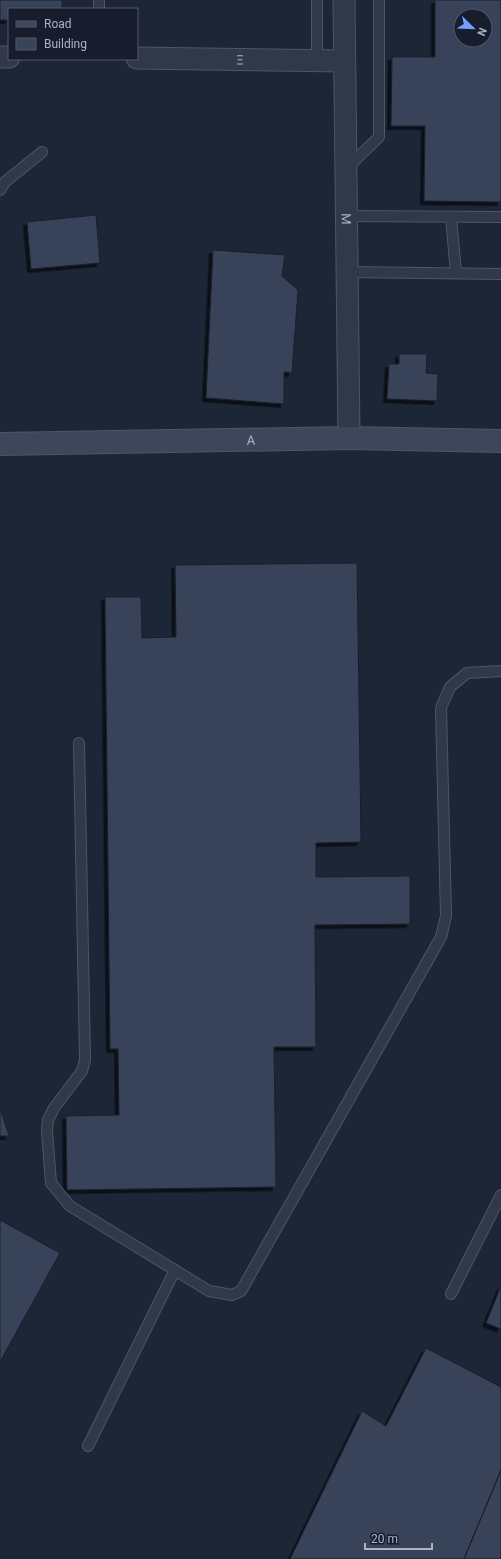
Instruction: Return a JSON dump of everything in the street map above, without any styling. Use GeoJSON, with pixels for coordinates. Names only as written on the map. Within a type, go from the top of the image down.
{"type":"FeatureCollection","features":[{"type":"Feature","properties":{"kind":"street","name":"Μ"},"geometry":{"type":"LineString","coordinates":[[344,0],[349,438]]}},
{"type":"Feature","properties":{"kind":"street","name":"Ξ"},"geometry":{"type":"LineString","coordinates":[[138,58],[344,61]]}},
{"type":"Feature","properties":{"kind":"street","name":"Α"},"geometry":{"type":"LineString","coordinates":[[0,444],[349,438],[501,441]]}},
{"type":"Feature","properties":{"kind":"lane"},"geometry":{"type":"LineString","coordinates":[[317,0],[317,61]]}},
{"type":"Feature","properties":{"kind":"lane"},"geometry":{"type":"LineString","coordinates":[[346,170],[379,137],[379,0]]}},
{"type":"Feature","properties":{"kind":"lane"},"geometry":{"type":"LineString","coordinates":[[0,190],[5,182],[42,152]]}},
{"type":"Feature","properties":{"kind":"lane"},"geometry":{"type":"LineString","coordinates":[[346,216],[501,217]]}},
{"type":"Feature","properties":{"kind":"lane"},"geometry":{"type":"LineString","coordinates":[[451,216],[456,273]]}},
{"type":"Feature","properties":{"kind":"lane"},"geometry":{"type":"LineString","coordinates":[[347,272],[501,274]]}},
{"type":"Feature","properties":{"kind":"lane"},"geometry":{"type":"LineString","coordinates":[[79,743],[85,1060],[82,1071],[54,1108],[48,1120],[47,1131],[51,1183],[70,1206],[209,1291],[232,1295],[241,1291],[441,937],[446,916],[441,708],[450,687],[467,673],[501,671]]}},
{"type":"Feature","properties":{"kind":"lane"},"geometry":{"type":"LineString","coordinates":[[451,1294],[501,1195]]}},
{"type":"Feature","properties":{"kind":"lane"},"geometry":{"type":"LineString","coordinates":[[88,1446],[175,1270]]}},
{"type":"Feature","properties":{"kind":"building"},"geometry":{"type":"Polygon","coordinates":[[[0,0],[62,0],[62,8],[8,8],[8,20],[0,20],[0,0]]]}},
{"type":"Feature","properties":{"kind":"building"},"geometry":{"type":"Polygon","coordinates":[[[435,0],[501,0],[501,202],[424,201],[425,126],[391,126],[392,57],[435,57],[435,0]]]}},
{"type":"Feature","properties":{"kind":"building"},"geometry":{"type":"Polygon","coordinates":[[[96,215],[100,263],[31,269],[27,222],[96,215]]]}},
{"type":"Feature","properties":{"kind":"building"},"geometry":{"type":"Polygon","coordinates":[[[213,250],[285,255],[282,276],[298,290],[292,373],[284,372],[284,404],[206,398],[213,250]]]}},
{"type":"Feature","properties":{"kind":"building"},"geometry":{"type":"Polygon","coordinates":[[[399,354],[427,354],[426,373],[438,374],[437,401],[387,399],[389,364],[399,364],[399,354]]]}},
{"type":"Feature","properties":{"kind":"building"},"geometry":{"type":"Polygon","coordinates":[[[357,563],[361,842],[316,843],[316,877],[410,876],[410,924],[315,925],[316,1047],[274,1047],[276,1187],[67,1190],[66,1116],[119,1115],[118,1049],[110,1049],[105,597],[141,597],[142,638],[176,637],[175,565],[357,563]]]}},
{"type":"Feature","properties":{"kind":"building"},"geometry":{"type":"Polygon","coordinates":[[[0,1108],[9,1136],[0,1136],[0,1108]]]}},
{"type":"Feature","properties":{"kind":"building"},"geometry":{"type":"Polygon","coordinates":[[[0,1220],[60,1253],[0,1362],[0,1220]]]}},
{"type":"Feature","properties":{"kind":"building"},"geometry":{"type":"Polygon","coordinates":[[[501,1286],[501,1329],[486,1323],[501,1286]]]}},
{"type":"Feature","properties":{"kind":"building"},"geometry":{"type":"Polygon","coordinates":[[[426,1348],[501,1387],[501,1470],[464,1559],[290,1559],[362,1411],[386,1426],[426,1348]]]}},
{"type":"Feature","properties":{"kind":"building"},"geometry":{"type":"Polygon","coordinates":[[[501,1470],[501,1559],[464,1559],[501,1470]]]}}]}
